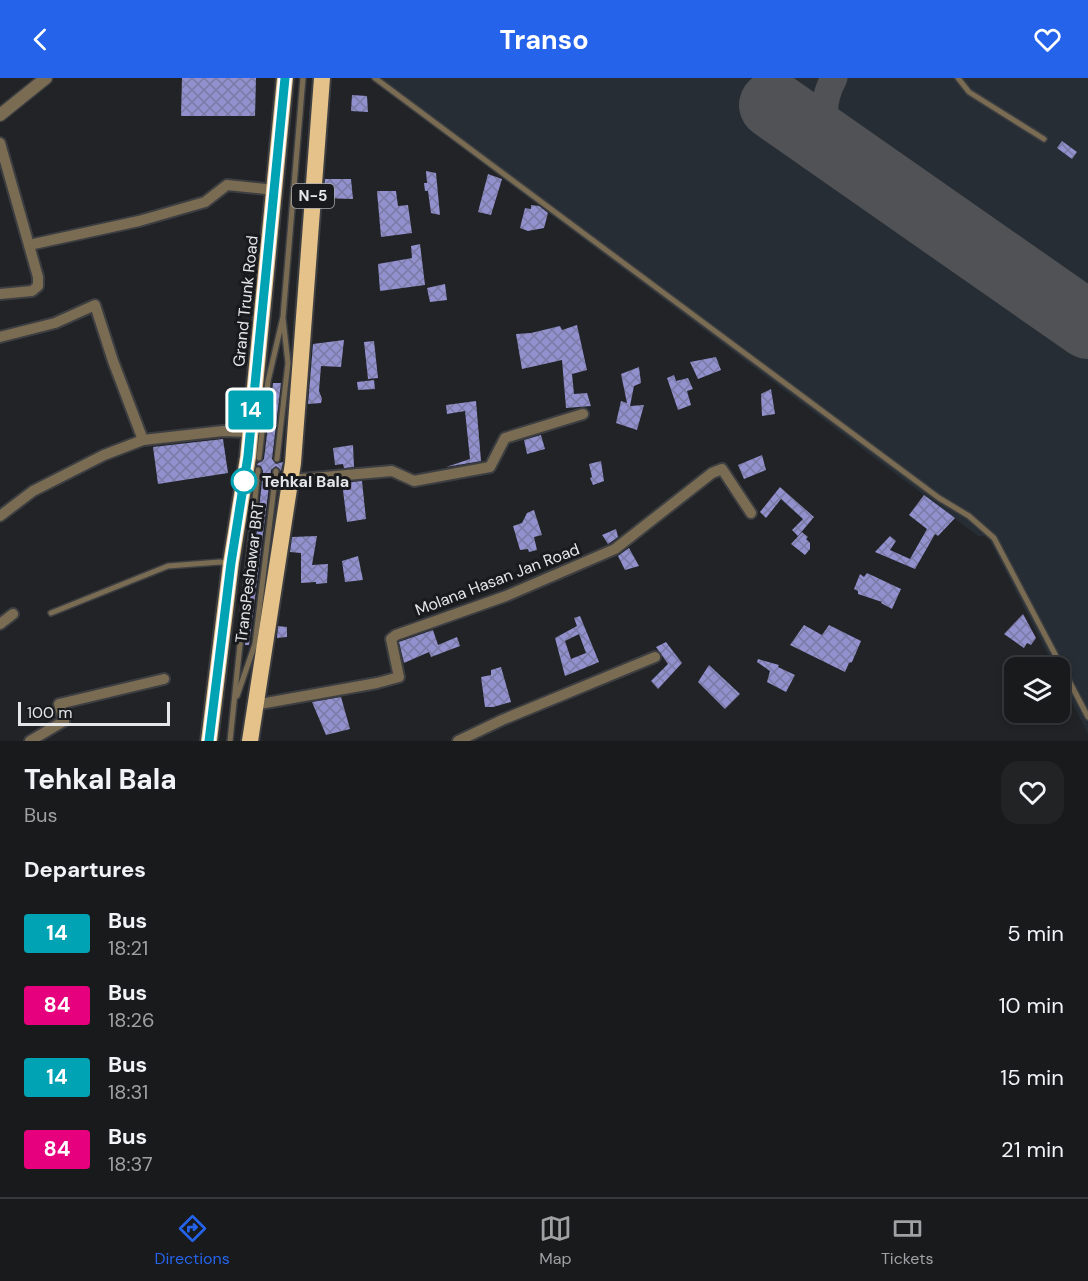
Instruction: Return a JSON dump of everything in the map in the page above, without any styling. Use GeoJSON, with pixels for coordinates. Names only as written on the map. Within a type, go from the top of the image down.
{"type":"FeatureCollection","features":[{"type":"Feature","properties":{"kind":"highway","name":"Grand Trunk Road"},"geometry":{"type":"LineString","coordinates":[[209,741],[231,563],[248,456],[285,78]]}},
{"type":"Feature","properties":{"kind":"highway","name":"N-5"},"geometry":{"type":"LineString","coordinates":[[250,741],[283,476],[322,78]]}},
{"type":"Feature","properties":{"kind":"street"},"geometry":{"type":"LineString","coordinates":[[0,115],[46,78]]}},
{"type":"Feature","properties":{"kind":"street"},"geometry":{"type":"LineString","coordinates":[[0,143],[38,277],[38,286],[32,291],[0,294]]}},
{"type":"Feature","properties":{"kind":"street"},"geometry":{"type":"LineString","coordinates":[[29,245],[139,221],[204,202],[227,185],[275,190]]}},
{"type":"Feature","properties":{"kind":"street"},"geometry":{"type":"LineString","coordinates":[[0,337],[55,323],[95,305],[113,362],[143,441]]}},
{"type":"Feature","properties":{"kind":"street"},"geometry":{"type":"LineString","coordinates":[[283,476],[392,471],[414,482],[490,467],[505,438],[583,414]]}},
{"type":"Feature","properties":{"kind":"street"},"geometry":{"type":"LineString","coordinates":[[0,516],[33,492],[104,455],[143,441],[223,431],[249,432]]}},
{"type":"Feature","properties":{"kind":"street","name":"Molana Hasan Jan Road"},"geometry":{"type":"LineString","coordinates":[[254,705],[377,683],[399,676],[391,639],[396,635],[506,596],[615,549],[712,473],[722,469],[751,513]]}},
{"type":"Feature","properties":{"kind":"street"},"geometry":{"type":"LineString","coordinates":[[0,624],[14,614]]}},
{"type":"Feature","properties":{"kind":"street"},"geometry":{"type":"LineString","coordinates":[[458,741],[502,720],[655,657]]}},
{"type":"Feature","properties":{"kind":"street"},"geometry":{"type":"LineString","coordinates":[[30,741],[64,721],[59,704],[164,679]]}},
{"type":"Feature","properties":{"kind":"lane"},"geometry":{"type":"LineString","coordinates":[[259,458],[268,381],[283,317],[303,78]]}},
{"type":"Feature","properties":{"kind":"lane"},"geometry":{"type":"LineString","coordinates":[[375,78],[939,498],[983,527],[994,538],[1088,717]]}},
{"type":"Feature","properties":{"kind":"lane"},"geometry":{"type":"LineString","coordinates":[[958,78],[969,92],[1044,139]]}},
{"type":"Feature","properties":{"kind":"lane"},"geometry":{"type":"LineString","coordinates":[[277,459],[288,363],[283,317]]}},
{"type":"Feature","properties":{"kind":"lane","name":"TransPeshawar BRT"},"geometry":{"type":"LineString","coordinates":[[230,741],[258,470]]}},
{"type":"Feature","properties":{"kind":"lane","name":"TransPeshawar BRT"},"geometry":{"type":"LineString","coordinates":[[234,710],[255,644],[283,476]]}},
{"type":"Feature","properties":{"kind":"lane"},"geometry":{"type":"LineString","coordinates":[[51,613],[168,566],[231,563]]}},
{"type":"Feature","properties":{"kind":"shaded area"},"geometry":{"type":"Polygon","coordinates":[[[369,78],[1088,78],[1088,734],[1070,699],[1070,657],[1049,657],[990,541],[985,536],[978,536],[369,78]]]}},
{"type":"Feature","properties":{"kind":"building"},"geometry":{"type":"Polygon","coordinates":[[[182,78],[256,78],[255,116],[181,116],[182,78]]]}},
{"type":"Feature","properties":{"kind":"building"},"geometry":{"type":"Polygon","coordinates":[[[352,95],[367,96],[368,112],[351,111],[352,95]]]}},
{"type":"Feature","properties":{"kind":"building"},"geometry":{"type":"Polygon","coordinates":[[[1062,141],[1077,152],[1072,159],[1057,148],[1062,141]]]}},
{"type":"Feature","properties":{"kind":"building"},"geometry":{"type":"Polygon","coordinates":[[[426,171],[436,173],[440,215],[431,213],[428,191],[425,191],[424,183],[427,183],[426,171]]]}},
{"type":"Feature","properties":{"kind":"building"},"geometry":{"type":"Polygon","coordinates":[[[488,174],[502,179],[491,215],[478,212],[488,174]]]}},
{"type":"Feature","properties":{"kind":"building"},"geometry":{"type":"Polygon","coordinates":[[[325,179],[351,179],[353,199],[323,198],[325,179]]]}},
{"type":"Feature","properties":{"kind":"building"},"geometry":{"type":"Polygon","coordinates":[[[377,191],[396,191],[398,206],[408,205],[412,233],[381,237],[377,191]]]}},
{"type":"Feature","properties":{"kind":"building"},"geometry":{"type":"Polygon","coordinates":[[[531,205],[539,206],[548,213],[544,228],[528,231],[520,228],[525,208],[531,209],[531,205]]]}},
{"type":"Feature","properties":{"kind":"building"},"geometry":{"type":"Polygon","coordinates":[[[420,244],[425,285],[380,291],[378,264],[412,258],[411,246],[420,244]]]}},
{"type":"Feature","properties":{"kind":"building"},"geometry":{"type":"Polygon","coordinates":[[[445,284],[447,300],[430,302],[427,288],[445,284]]]}},
{"type":"Feature","properties":{"kind":"building"},"geometry":{"type":"Polygon","coordinates":[[[577,325],[587,370],[572,374],[574,394],[587,393],[591,406],[566,408],[562,360],[522,369],[516,334],[560,326],[562,330],[577,325]]]}},
{"type":"Feature","properties":{"kind":"building"},"geometry":{"type":"Polygon","coordinates":[[[344,340],[341,367],[321,366],[319,391],[321,403],[308,404],[313,344],[344,340]]]}},
{"type":"Feature","properties":{"kind":"building"},"geometry":{"type":"Polygon","coordinates":[[[374,341],[378,378],[368,379],[364,342],[374,341]]]}},
{"type":"Feature","properties":{"kind":"building"},"geometry":{"type":"Polygon","coordinates":[[[716,357],[721,370],[698,379],[690,362],[716,357]]]}},
{"type":"Feature","properties":{"kind":"building"},"geometry":{"type":"Polygon","coordinates":[[[639,367],[641,383],[634,386],[630,406],[644,405],[637,430],[616,423],[621,401],[627,403],[621,374],[639,367]]]}},
{"type":"Feature","properties":{"kind":"building"},"geometry":{"type":"Polygon","coordinates":[[[674,375],[676,381],[688,378],[693,389],[687,391],[691,405],[678,410],[667,378],[674,375]]]}},
{"type":"Feature","properties":{"kind":"building"},"geometry":{"type":"Polygon","coordinates":[[[374,380],[375,389],[358,390],[357,382],[374,380]]]}},
{"type":"Feature","properties":{"kind":"building"},"geometry":{"type":"Polygon","coordinates":[[[273,383],[281,383],[272,459],[276,464],[283,462],[281,471],[276,466],[271,470],[249,645],[245,645],[263,471],[261,466],[257,465],[264,459],[273,383]]]}},
{"type":"Feature","properties":{"kind":"building"},"geometry":{"type":"Polygon","coordinates":[[[771,389],[775,414],[762,416],[761,394],[771,389]]]}},
{"type":"Feature","properties":{"kind":"building"},"geometry":{"type":"Polygon","coordinates":[[[476,401],[481,461],[446,467],[470,459],[465,411],[447,414],[446,405],[476,401]]]}},
{"type":"Feature","properties":{"kind":"building"},"geometry":{"type":"Polygon","coordinates":[[[541,435],[545,449],[527,454],[524,440],[541,435]]]}},
{"type":"Feature","properties":{"kind":"building"},"geometry":{"type":"Polygon","coordinates":[[[223,439],[228,473],[158,484],[153,447],[223,439]]]}},
{"type":"Feature","properties":{"kind":"building"},"geometry":{"type":"Polygon","coordinates":[[[353,445],[354,467],[344,468],[343,464],[335,465],[333,448],[353,445]]]}},
{"type":"Feature","properties":{"kind":"building"},"geometry":{"type":"Polygon","coordinates":[[[762,455],[766,470],[744,479],[738,465],[762,455]]]}},
{"type":"Feature","properties":{"kind":"building"},"geometry":{"type":"Polygon","coordinates":[[[601,461],[604,481],[593,485],[589,464],[601,461]]]}},
{"type":"Feature","properties":{"kind":"building"},"geometry":{"type":"Polygon","coordinates":[[[362,481],[366,519],[347,522],[342,483],[362,481]]]}},
{"type":"Feature","properties":{"kind":"building"},"geometry":{"type":"Polygon","coordinates":[[[780,487],[814,517],[798,536],[792,530],[803,519],[781,499],[766,518],[760,512],[780,487]]]}},
{"type":"Feature","properties":{"kind":"building"},"geometry":{"type":"Polygon","coordinates":[[[924,495],[955,518],[938,536],[935,534],[915,569],[875,552],[890,536],[896,541],[890,550],[910,559],[927,529],[909,515],[924,495]]]}},
{"type":"Feature","properties":{"kind":"building"},"geometry":{"type":"Polygon","coordinates":[[[534,510],[542,535],[534,537],[537,550],[529,552],[528,549],[520,550],[513,526],[522,523],[527,513],[534,510]]]}},
{"type":"Feature","properties":{"kind":"building"},"geometry":{"type":"Polygon","coordinates":[[[616,529],[618,537],[608,544],[602,535],[616,529]]]}},
{"type":"Feature","properties":{"kind":"building"},"geometry":{"type":"Polygon","coordinates":[[[802,532],[808,537],[806,539],[810,543],[810,549],[805,555],[791,544],[802,532]]]}},
{"type":"Feature","properties":{"kind":"building"},"geometry":{"type":"Polygon","coordinates":[[[317,536],[312,565],[328,564],[327,583],[301,583],[301,553],[290,552],[292,537],[317,536]]]}},
{"type":"Feature","properties":{"kind":"building"},"geometry":{"type":"Polygon","coordinates":[[[629,548],[639,566],[625,570],[618,556],[629,548]]]}},
{"type":"Feature","properties":{"kind":"building"},"geometry":{"type":"Polygon","coordinates":[[[358,556],[363,580],[345,582],[342,561],[358,556]]]}},
{"type":"Feature","properties":{"kind":"building"},"geometry":{"type":"Polygon","coordinates":[[[867,573],[901,589],[892,609],[882,602],[858,594],[858,591],[854,589],[860,574],[864,577],[867,573]]]}},
{"type":"Feature","properties":{"kind":"building"},"geometry":{"type":"Polygon","coordinates":[[[1023,614],[1036,638],[1031,645],[1027,643],[1024,648],[1004,634],[1023,614]]]}},
{"type":"Feature","properties":{"kind":"building"},"geometry":{"type":"Polygon","coordinates":[[[580,616],[599,662],[565,676],[555,638],[577,626],[574,618],[580,616]],[[579,634],[565,641],[571,659],[586,653],[579,634]]]}},
{"type":"Feature","properties":{"kind":"building"},"geometry":{"type":"Polygon","coordinates":[[[804,625],[822,635],[829,625],[861,641],[845,672],[790,645],[804,625]]]}},
{"type":"Feature","properties":{"kind":"building"},"geometry":{"type":"Polygon","coordinates":[[[278,626],[287,627],[287,637],[277,638],[278,626]]]}},
{"type":"Feature","properties":{"kind":"building"},"geometry":{"type":"Polygon","coordinates":[[[433,630],[438,645],[457,637],[460,646],[431,657],[429,652],[404,663],[399,642],[433,630]]]}},
{"type":"Feature","properties":{"kind":"building"},"geometry":{"type":"Polygon","coordinates":[[[666,642],[682,663],[658,689],[651,681],[668,664],[656,647],[666,642]]]}},
{"type":"Feature","properties":{"kind":"building"},"geometry":{"type":"Polygon","coordinates":[[[758,659],[779,665],[778,667],[795,675],[786,692],[767,682],[770,671],[757,662],[758,659]]]}},
{"type":"Feature","properties":{"kind":"building"},"geometry":{"type":"Polygon","coordinates":[[[709,665],[740,694],[725,709],[698,682],[709,665]]]}},
{"type":"Feature","properties":{"kind":"building"},"geometry":{"type":"Polygon","coordinates":[[[501,667],[511,702],[485,707],[481,677],[491,675],[491,670],[501,667]]]}},
{"type":"Feature","properties":{"kind":"building"},"geometry":{"type":"Polygon","coordinates":[[[341,697],[350,729],[326,735],[312,702],[341,697]]]}},
{"type":"Feature","properties":{"kind":"taxiway"},"geometry":{"type":"LineString","coordinates":[[834,78],[825,103],[825,121],[834,146]]}},
{"type":"Feature","properties":{"kind":"runway"},"geometry":{"type":"LineString","coordinates":[[773,105],[1088,325]]}},
{"type":"Feature","properties":{"kind":"bus line","name":"14"},"geometry":{"type":"LineString","coordinates":[[209,741],[231,563],[248,456],[285,78]]}},
{"type":"Feature","properties":{"kind":"place","name":"Tehkal Bala"},"geometry":{"type":"Point","coordinates":[244,481]}}]}
